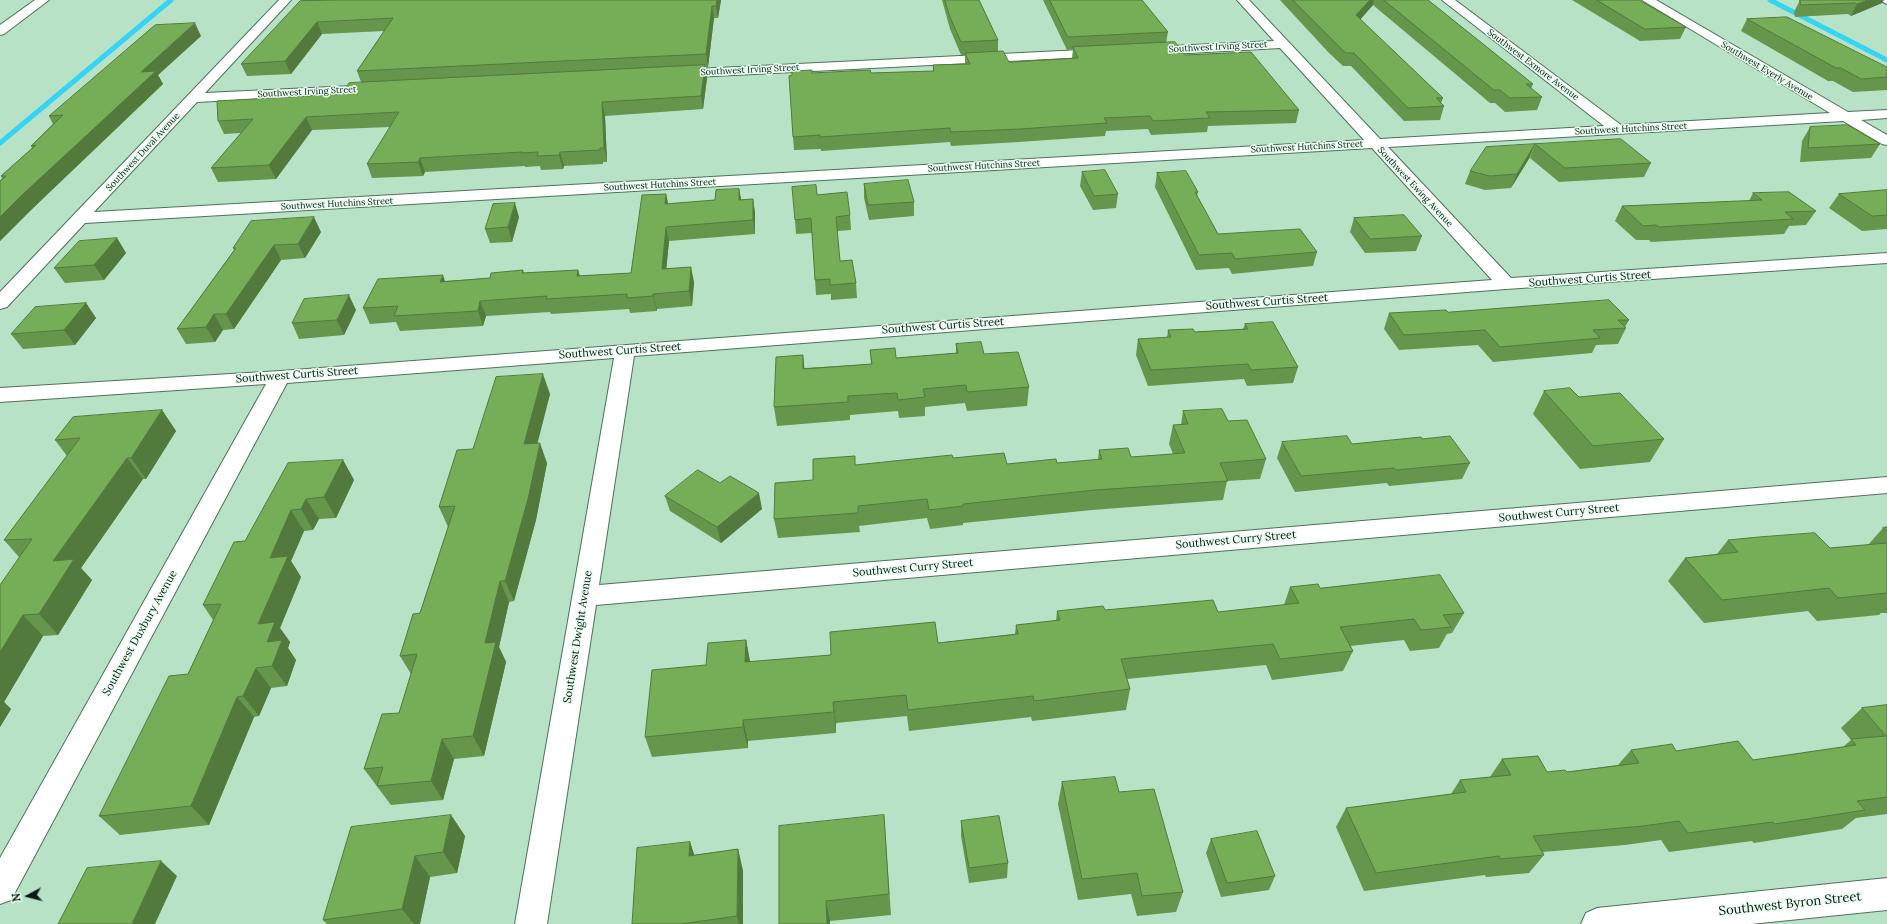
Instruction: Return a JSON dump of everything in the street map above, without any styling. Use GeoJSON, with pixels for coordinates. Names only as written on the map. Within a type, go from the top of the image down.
{"type":"FeatureCollection","features":[{"type":"Feature","properties":{"kind":"street"},"geometry":{"type":"LineString","coordinates":[[0,30],[43,0]]}},
{"type":"Feature","properties":{"kind":"street","name":"Southwest Ewing Avenue"},"geometry":{"type":"LineString","coordinates":[[1243,0],[1506,284]]}},
{"type":"Feature","properties":{"kind":"street","name":"Southwest Exmore Avenue"},"geometry":{"type":"LineString","coordinates":[[1448,0],[1618,130]]}},
{"type":"Feature","properties":{"kind":"street","name":"Southwest Eyerly Avenue"},"geometry":{"type":"LineString","coordinates":[[1648,0],[1887,141]]}},
{"type":"Feature","properties":{"kind":"street","name":"Southwest Duval Avenue"},"geometry":{"type":"LineString","coordinates":[[0,303],[194,98],[284,6]]}},
{"type":"Feature","properties":{"kind":"street","name":"Southwest Irving Street"},"geometry":{"type":"LineString","coordinates":[[1140,51],[1283,44]]}},
{"type":"Feature","properties":{"kind":"street","name":"Southwest Irving Street"},"geometry":{"type":"LineString","coordinates":[[663,75],[1116,52]]}},
{"type":"Feature","properties":{"kind":"street","name":"Southwest Irving Street"},"geometry":{"type":"LineString","coordinates":[[194,98],[385,88]]}},
{"type":"Feature","properties":{"kind":"street","name":"Southwest Hutchins Street"},"geometry":{"type":"LineString","coordinates":[[81,218],[1887,114]]}},
{"type":"Feature","properties":{"kind":"street","name":"Southwest Curtis Street"},"geometry":{"type":"LineString","coordinates":[[0,395],[280,377],[1506,284],[1887,258]]}},
{"type":"Feature","properties":{"kind":"street","name":"Southwest Dwight Avenue"},"geometry":{"type":"LineString","coordinates":[[531,924],[625,350]]}},
{"type":"Feature","properties":{"kind":"street","name":"Southwest Duxbury Avenue"},"geometry":{"type":"LineString","coordinates":[[0,889],[280,377]]}},
{"type":"Feature","properties":{"kind":"street","name":"Southwest Curry Street"},"geometry":{"type":"LineString","coordinates":[[585,596],[1887,485]]}},
{"type":"Feature","properties":{"kind":"street","name":"Southwest Byron Street"},"geometry":{"type":"LineString","coordinates":[[1597,924],[1887,894]]}},
{"type":"Feature","properties":{"kind":"building"},"geometry":{"type":"Polygon","coordinates":[[[717,0],[716,6],[712,6],[706,54],[357,71],[393,18],[317,22],[285,61],[241,64],[300,1],[717,0]]]}},
{"type":"Feature","properties":{"kind":"building"},"geometry":{"type":"Polygon","coordinates":[[[945,0],[979,0],[998,40],[961,42],[950,17],[945,0]]]}},
{"type":"Feature","properties":{"kind":"building"},"geometry":{"type":"Polygon","coordinates":[[[1050,0],[1142,0],[1168,32],[1068,37],[1050,0]]]}},
{"type":"Feature","properties":{"kind":"building"},"geometry":{"type":"Polygon","coordinates":[[[1293,0],[1370,0],[1356,15],[1443,98],[1436,98],[1444,106],[1408,108],[1354,53],[1346,53],[1293,0]]]}},
{"type":"Feature","properties":{"kind":"building"},"geometry":{"type":"Polygon","coordinates":[[[1384,0],[1428,0],[1533,84],[1526,84],[1542,97],[1510,98],[1500,90],[1494,90],[1384,0]]]}},
{"type":"Feature","properties":{"kind":"building"},"geometry":{"type":"Polygon","coordinates":[[[1597,0],[1639,0],[1686,27],[1645,29],[1597,0]]]}},
{"type":"Feature","properties":{"kind":"building"},"geometry":{"type":"Polygon","coordinates":[[[1800,0],[1868,0],[1857,4],[1801,5],[1800,0]]]}},
{"type":"Feature","properties":{"kind":"building"},"geometry":{"type":"Polygon","coordinates":[[[1787,17],[1887,67],[1887,77],[1861,79],[1841,68],[1836,68],[1747,19],[1787,17]]]}},
{"type":"Feature","properties":{"kind":"building"},"geometry":{"type":"Polygon","coordinates":[[[195,23],[141,72],[156,71],[0,217],[0,181],[6,176],[1,176],[36,145],[31,146],[63,115],[49,116],[155,25],[195,23]]]}},
{"type":"Feature","properties":{"kind":"building"},"geometry":{"type":"Polygon","coordinates":[[[1175,42],[1185,55],[1251,52],[1299,110],[1206,112],[1210,118],[1153,121],[1150,116],[1104,118],[1107,123],[1020,129],[951,132],[950,128],[820,137],[820,135],[793,137],[789,76],[792,75],[792,71],[812,70],[812,73],[870,70],[871,73],[934,71],[933,65],[970,64],[965,53],[1003,51],[1009,62],[1012,62],[1078,58],[1073,47],[1175,42]]]}},
{"type":"Feature","properties":{"kind":"building"},"geometry":{"type":"Polygon","coordinates":[[[705,65],[701,96],[602,102],[604,148],[600,148],[600,150],[560,152],[559,155],[537,156],[538,152],[521,153],[522,152],[420,158],[418,162],[367,164],[399,112],[306,117],[269,165],[211,168],[253,119],[218,121],[217,101],[341,94],[349,83],[705,65]]]}},
{"type":"Feature","properties":{"kind":"building"},"geometry":{"type":"Polygon","coordinates":[[[1848,125],[1880,144],[1808,148],[1810,127],[1848,125]]]}},
{"type":"Feature","properties":{"kind":"building"},"geometry":{"type":"Polygon","coordinates":[[[1621,139],[1651,163],[1565,168],[1535,144],[1621,139]]]}},
{"type":"Feature","properties":{"kind":"building"},"geometry":{"type":"Polygon","coordinates":[[[1535,144],[1517,174],[1490,176],[1470,171],[1486,147],[1535,144]]]}},
{"type":"Feature","properties":{"kind":"building"},"geometry":{"type":"Polygon","coordinates":[[[1105,170],[1118,194],[1094,196],[1082,172],[1105,170]]]}},
{"type":"Feature","properties":{"kind":"building"},"geometry":{"type":"Polygon","coordinates":[[[1186,171],[1198,192],[1195,192],[1218,234],[1300,229],[1317,252],[1235,259],[1232,253],[1199,255],[1157,173],[1186,171]]]}},
{"type":"Feature","properties":{"kind":"building"},"geometry":{"type":"Polygon","coordinates":[[[908,180],[914,202],[868,205],[864,184],[908,180]]]}},
{"type":"Feature","properties":{"kind":"building"},"geometry":{"type":"Polygon","coordinates":[[[816,185],[817,195],[847,192],[850,215],[836,217],[840,261],[852,260],[856,283],[830,285],[830,279],[815,280],[811,218],[795,220],[792,187],[816,185]]]}},
{"type":"Feature","properties":{"kind":"building"},"geometry":{"type":"Polygon","coordinates":[[[739,189],[739,200],[753,199],[753,220],[666,227],[662,269],[691,267],[689,291],[627,298],[627,294],[546,299],[547,296],[480,301],[478,311],[394,316],[398,306],[363,308],[378,279],[443,275],[440,282],[490,278],[491,273],[523,270],[522,273],[578,270],[577,276],[631,273],[642,195],[666,194],[665,204],[715,200],[716,190],[739,189]]]}},
{"type":"Feature","properties":{"kind":"building"},"geometry":{"type":"Polygon","coordinates":[[[1887,190],[1887,215],[1872,216],[1839,194],[1887,190]]]}},
{"type":"Feature","properties":{"kind":"building"},"geometry":{"type":"Polygon","coordinates":[[[1789,192],[1816,211],[1785,212],[1793,219],[1659,227],[1656,225],[1643,226],[1622,206],[1762,200],[1753,193],[1789,192]]]}},
{"type":"Feature","properties":{"kind":"building"},"geometry":{"type":"Polygon","coordinates":[[[515,203],[508,227],[485,229],[493,204],[515,203]]]}},
{"type":"Feature","properties":{"kind":"building"},"geometry":{"type":"Polygon","coordinates":[[[1404,215],[1422,236],[1370,239],[1354,218],[1404,215]]]}},
{"type":"Feature","properties":{"kind":"building"},"geometry":{"type":"Polygon","coordinates":[[[314,217],[298,244],[274,245],[226,314],[214,314],[206,327],[177,329],[236,248],[233,248],[251,221],[314,217]]]}},
{"type":"Feature","properties":{"kind":"building"},"geometry":{"type":"Polygon","coordinates":[[[117,238],[94,265],[54,268],[79,241],[117,238]]]}},
{"type":"Feature","properties":{"kind":"building"},"geometry":{"type":"Polygon","coordinates":[[[349,295],[337,320],[292,323],[304,299],[349,295]]]}},
{"type":"Feature","properties":{"kind":"building"},"geometry":{"type":"Polygon","coordinates":[[[1609,300],[1629,320],[1618,320],[1626,328],[1593,330],[1600,338],[1500,347],[1485,330],[1404,335],[1389,313],[1446,310],[1448,312],[1609,300]]]}},
{"type":"Feature","properties":{"kind":"building"},"geometry":{"type":"Polygon","coordinates":[[[86,303],[64,330],[11,334],[35,307],[86,303]]]}},
{"type":"Feature","properties":{"kind":"building"},"geometry":{"type":"Polygon","coordinates":[[[1273,322],[1298,367],[1251,370],[1248,364],[1151,370],[1138,339],[1171,337],[1168,330],[1193,329],[1195,332],[1248,329],[1245,324],[1273,322]]]}},
{"type":"Feature","properties":{"kind":"building"},"geometry":{"type":"Polygon","coordinates":[[[981,342],[984,354],[1018,352],[1029,387],[967,392],[966,385],[923,389],[925,397],[898,400],[897,393],[848,396],[848,402],[774,407],[776,357],[803,355],[803,369],[872,364],[870,350],[895,348],[896,358],[958,353],[956,344],[981,342]]]}},
{"type":"Feature","properties":{"kind":"building"},"geometry":{"type":"Polygon","coordinates":[[[543,374],[524,444],[540,443],[528,499],[505,581],[500,581],[485,643],[496,642],[473,736],[442,739],[431,781],[377,786],[383,767],[364,769],[382,714],[399,713],[417,654],[400,656],[413,614],[420,613],[455,506],[439,507],[457,450],[473,449],[496,377],[543,374]]]}},
{"type":"Feature","properties":{"kind":"building"},"geometry":{"type":"Polygon","coordinates":[[[1570,388],[1579,397],[1620,393],[1664,439],[1593,446],[1544,391],[1570,388]]]}},
{"type":"Feature","properties":{"kind":"building"},"geometry":{"type":"Polygon","coordinates":[[[1222,409],[1228,421],[1247,420],[1266,459],[1220,463],[1228,481],[1095,490],[963,504],[963,506],[929,510],[927,499],[858,506],[858,513],[774,519],[775,483],[813,480],[813,459],[855,456],[855,465],[952,455],[953,458],[1004,453],[1007,464],[1056,459],[1057,463],[1102,459],[1099,450],[1128,448],[1131,457],[1185,453],[1173,425],[1188,424],[1183,411],[1222,409]]]}},
{"type":"Feature","properties":{"kind":"building"},"geometry":{"type":"Polygon","coordinates":[[[162,410],[131,458],[127,458],[53,561],[74,559],[39,614],[23,615],[0,652],[0,585],[32,539],[4,540],[80,438],[55,440],[73,417],[162,410]]]}},
{"type":"Feature","properties":{"kind":"building"},"geometry":{"type":"Polygon","coordinates":[[[1347,436],[1352,444],[1421,437],[1422,439],[1450,436],[1470,463],[1396,470],[1394,468],[1301,476],[1282,442],[1347,436]]]}},
{"type":"Feature","properties":{"kind":"building"},"geometry":{"type":"Polygon","coordinates":[[[343,460],[324,497],[306,499],[301,509],[291,510],[270,558],[288,556],[258,624],[275,622],[267,642],[282,640],[272,666],[256,668],[243,696],[237,697],[191,806],[99,816],[169,676],[188,674],[221,604],[203,605],[234,542],[245,541],[288,463],[343,460]]]}},
{"type":"Feature","properties":{"kind":"building"},"geometry":{"type":"Polygon","coordinates":[[[698,470],[720,483],[730,476],[759,493],[717,527],[665,496],[698,470]]]}},
{"type":"Feature","properties":{"kind":"building"},"geometry":{"type":"Polygon","coordinates":[[[1815,533],[1830,548],[1887,543],[1887,593],[1838,598],[1829,588],[1722,600],[1685,558],[1738,552],[1728,540],[1815,533]]]}},
{"type":"Feature","properties":{"kind":"building"},"geometry":{"type":"Polygon","coordinates":[[[1440,575],[1464,613],[1443,615],[1451,627],[1421,630],[1414,619],[1340,627],[1353,651],[1280,659],[1273,644],[1121,659],[1130,689],[1034,701],[1033,696],[908,710],[906,695],[833,702],[834,712],[743,720],[743,727],[645,737],[652,670],[706,665],[708,643],[746,640],[745,662],[831,655],[830,632],[935,622],[938,643],[1018,634],[1016,625],[1060,620],[1057,611],[1103,606],[1105,610],[1213,600],[1218,612],[1299,603],[1290,587],[1318,584],[1320,588],[1440,575]]]}},
{"type":"Feature","properties":{"kind":"building"},"geometry":{"type":"Polygon","coordinates":[[[1887,705],[1887,797],[1857,801],[1865,810],[1775,824],[1773,822],[1688,833],[1679,821],[1643,826],[1533,836],[1544,855],[1500,859],[1499,856],[1376,873],[1346,808],[1466,792],[1460,780],[1511,775],[1502,759],[1538,756],[1547,772],[1565,770],[1567,772],[1639,763],[1631,750],[1672,744],[1676,751],[1738,741],[1753,760],[1856,745],[1851,739],[1886,736],[1862,708],[1887,705]]]}},
{"type":"Feature","properties":{"kind":"building"},"geometry":{"type":"Polygon","coordinates":[[[1115,777],[1119,792],[1154,789],[1183,892],[1142,896],[1137,873],[1082,879],[1062,782],[1115,777]]]}},
{"type":"Feature","properties":{"kind":"building"},"geometry":{"type":"Polygon","coordinates":[[[451,815],[443,852],[415,856],[402,909],[323,920],[351,827],[451,815]]]}},
{"type":"Feature","properties":{"kind":"building"},"geometry":{"type":"Polygon","coordinates":[[[884,815],[889,894],[826,901],[827,924],[779,924],[779,826],[884,815]]]}},
{"type":"Feature","properties":{"kind":"building"},"geometry":{"type":"Polygon","coordinates":[[[999,816],[1008,863],[969,868],[961,821],[999,816]]]}},
{"type":"Feature","properties":{"kind":"building"},"geometry":{"type":"Polygon","coordinates":[[[1257,831],[1275,876],[1227,883],[1211,839],[1257,831]]]}},
{"type":"Feature","properties":{"kind":"building"},"geometry":{"type":"Polygon","coordinates":[[[690,842],[689,856],[738,849],[737,916],[681,924],[632,924],[637,848],[690,842]]]}},
{"type":"Feature","properties":{"kind":"building"},"geometry":{"type":"Polygon","coordinates":[[[161,861],[132,924],[58,924],[87,868],[161,861]]]}},
{"type":"Feature","properties":{"kind":"waterway"},"geometry":{"type":"LineString","coordinates":[[0,143],[171,0]]}},
{"type":"Feature","properties":{"kind":"waterway"},"geometry":{"type":"LineString","coordinates":[[1770,0],[1887,60]]}}]}
